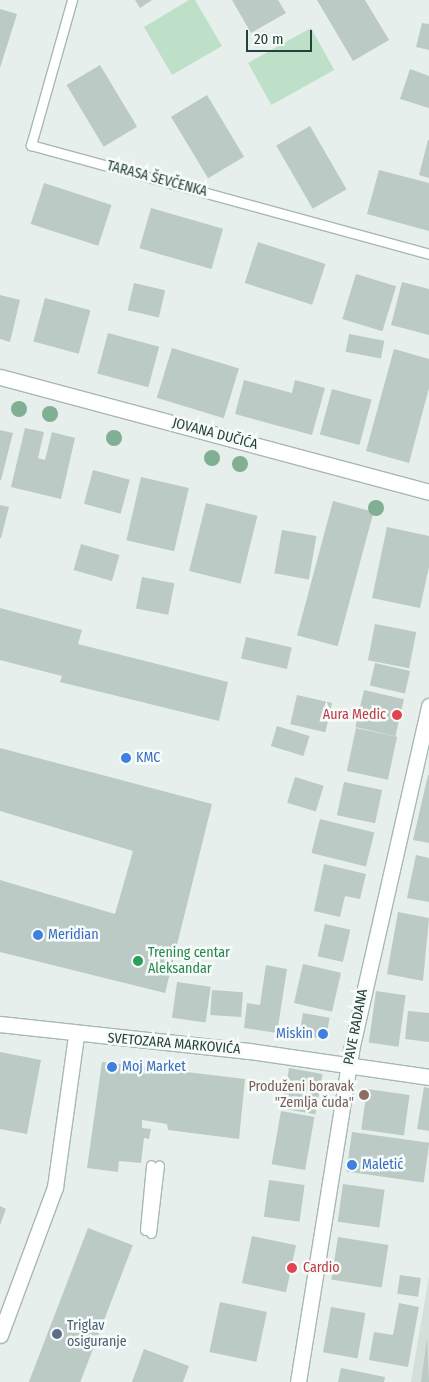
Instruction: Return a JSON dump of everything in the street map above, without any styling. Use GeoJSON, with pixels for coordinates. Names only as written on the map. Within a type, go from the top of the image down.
{"type":"FeatureCollection","features":[{"type":"Feature","properties":{"kind":"street","name":"JOVANA DUČIĆA"},"geometry":{"type":"LineString","coordinates":[[0,377],[429,492]]}},
{"type":"Feature","properties":{"kind":"street","name":"PAVE RADANA"},"geometry":{"type":"LineString","coordinates":[[298,1382],[349,1066],[429,706]]}},
{"type":"Feature","properties":{"kind":"street","name":"SVETOZARA MARKOVIĆA"},"geometry":{"type":"LineString","coordinates":[[0,1024],[76,1035],[249,1051],[429,1077]]}},
{"type":"Feature","properties":{"kind":"street"},"geometry":{"type":"LineString","coordinates":[[0,1335],[55,1186],[76,1035]]}},
{"type":"Feature","properties":{"kind":"lane","name":"TARASA ŠEVČENKA"},"geometry":{"type":"LineString","coordinates":[[72,0],[31,145],[429,254]]}},
{"type":"Feature","properties":{"kind":"lane"},"geometry":{"type":"LineString","coordinates":[[148,1232],[155,1165]]}},
{"type":"Feature","properties":{"kind":"shaded area"},"geometry":{"type":"Polygon","coordinates":[[[429,1276],[429,1382],[411,1382],[429,1276]]]}},
{"type":"Feature","properties":{"kind":"green space"},"geometry":{"type":"Polygon","coordinates":[[[189,0],[195,0],[222,46],[172,75],[144,27],[189,0]]]}},
{"type":"Feature","properties":{"kind":"green space"},"geometry":{"type":"Polygon","coordinates":[[[311,28],[334,70],[271,105],[248,63],[311,28]]]}},
{"type":"Feature","properties":{"kind":"building"},"geometry":{"type":"Polygon","coordinates":[[[135,0],[152,0],[140,8],[135,0]]]}},
{"type":"Feature","properties":{"kind":"building"},"geometry":{"type":"Polygon","coordinates":[[[232,0],[278,0],[286,13],[251,33],[232,0]]]}},
{"type":"Feature","properties":{"kind":"building"},"geometry":{"type":"Polygon","coordinates":[[[317,0],[365,0],[389,40],[353,61],[317,0]]]}},
{"type":"Feature","properties":{"kind":"building"},"geometry":{"type":"Polygon","coordinates":[[[0,9],[17,14],[0,68],[0,9]]]}},
{"type":"Feature","properties":{"kind":"building"},"geometry":{"type":"Polygon","coordinates":[[[422,23],[429,24],[429,50],[416,47],[422,23]]]}},
{"type":"Feature","properties":{"kind":"building"},"geometry":{"type":"Polygon","coordinates":[[[100,65],[137,127],[104,147],[67,85],[100,65]]]}},
{"type":"Feature","properties":{"kind":"building"},"geometry":{"type":"Polygon","coordinates":[[[410,69],[429,76],[429,108],[400,99],[410,69]]]}},
{"type":"Feature","properties":{"kind":"building"},"geometry":{"type":"Polygon","coordinates":[[[207,95],[244,157],[208,178],[171,117],[207,95]]]}},
{"type":"Feature","properties":{"kind":"building"},"geometry":{"type":"Polygon","coordinates":[[[310,126],[346,189],[313,209],[276,146],[310,126]]]}},
{"type":"Feature","properties":{"kind":"building"},"geometry":{"type":"Polygon","coordinates":[[[429,140],[429,178],[419,175],[429,140]]]}},
{"type":"Feature","properties":{"kind":"building"},"geometry":{"type":"Polygon","coordinates":[[[379,170],[429,183],[429,231],[367,214],[379,170]]]}},
{"type":"Feature","properties":{"kind":"building"},"geometry":{"type":"Polygon","coordinates":[[[44,183],[112,205],[98,246],[31,224],[44,183]]]}},
{"type":"Feature","properties":{"kind":"building"},"geometry":{"type":"Polygon","coordinates":[[[151,208],[223,229],[212,269],[139,248],[151,208]]]}},
{"type":"Feature","properties":{"kind":"building"},"geometry":{"type":"Polygon","coordinates":[[[258,242],[326,264],[312,305],[245,283],[258,242]]]}},
{"type":"Feature","properties":{"kind":"building"},"geometry":{"type":"Polygon","coordinates":[[[356,274],[396,286],[382,331],[342,319],[356,274]]]}},
{"type":"Feature","properties":{"kind":"building"},"geometry":{"type":"Polygon","coordinates":[[[402,282],[429,289],[429,335],[391,325],[402,282]]]}},
{"type":"Feature","properties":{"kind":"building"},"geometry":{"type":"Polygon","coordinates":[[[134,283],[165,290],[159,317],[128,310],[134,283]]]}},
{"type":"Feature","properties":{"kind":"building"},"geometry":{"type":"Polygon","coordinates":[[[0,295],[20,300],[10,342],[0,339],[0,295]]]}},
{"type":"Feature","properties":{"kind":"building"},"geometry":{"type":"Polygon","coordinates":[[[45,298],[90,310],[79,354],[33,341],[45,298]]]}},
{"type":"Feature","properties":{"kind":"building"},"geometry":{"type":"Polygon","coordinates":[[[108,333],[159,347],[148,387],[97,374],[108,333]]]}},
{"type":"Feature","properties":{"kind":"building"},"geometry":{"type":"Polygon","coordinates":[[[349,334],[384,341],[381,359],[346,352],[349,334]]]}},
{"type":"Feature","properties":{"kind":"building"},"geometry":{"type":"Polygon","coordinates":[[[172,348],[239,368],[224,418],[157,398],[172,348]]]}},
{"type":"Feature","properties":{"kind":"building"},"geometry":{"type":"Polygon","coordinates":[[[394,349],[429,359],[429,388],[409,463],[366,451],[394,349]]]}},
{"type":"Feature","properties":{"kind":"building"},"geometry":{"type":"Polygon","coordinates":[[[244,380],[292,393],[295,380],[325,388],[312,435],[235,414],[244,380]]]}},
{"type":"Feature","properties":{"kind":"building"},"geometry":{"type":"Polygon","coordinates":[[[332,389],[372,400],[359,445],[320,434],[332,389]]]}},
{"type":"Feature","properties":{"kind":"building"},"geometry":{"type":"Polygon","coordinates":[[[25,428],[44,432],[38,458],[45,460],[52,432],[75,438],[61,499],[11,487],[25,428]]]}},
{"type":"Feature","properties":{"kind":"building"},"geometry":{"type":"Polygon","coordinates":[[[0,430],[13,433],[1,480],[0,480],[0,430]]]}},
{"type":"Feature","properties":{"kind":"building"},"geometry":{"type":"Polygon","coordinates":[[[93,470],[130,480],[121,514],[84,504],[93,470]]]}},
{"type":"Feature","properties":{"kind":"building"},"geometry":{"type":"Polygon","coordinates":[[[141,477],[189,488],[174,551],[126,540],[141,477]]]}},
{"type":"Feature","properties":{"kind":"building"},"geometry":{"type":"Polygon","coordinates":[[[333,501],[374,512],[338,646],[297,635],[333,501]]]}},
{"type":"Feature","properties":{"kind":"building"},"geometry":{"type":"Polygon","coordinates":[[[206,503],[257,516],[240,584],[189,571],[206,503]]]}},
{"type":"Feature","properties":{"kind":"building"},"geometry":{"type":"Polygon","coordinates":[[[0,505],[9,507],[1,538],[0,538],[0,505]]]}},
{"type":"Feature","properties":{"kind":"building"},"geometry":{"type":"Polygon","coordinates":[[[387,527],[429,536],[429,567],[420,608],[372,598],[387,527]]]}},
{"type":"Feature","properties":{"kind":"building"},"geometry":{"type":"Polygon","coordinates":[[[282,530],[316,536],[309,579],[274,573],[282,530]]]}},
{"type":"Feature","properties":{"kind":"building"},"geometry":{"type":"Polygon","coordinates":[[[81,544],[119,555],[112,581],[74,570],[81,544]]]}},
{"type":"Feature","properties":{"kind":"building"},"geometry":{"type":"Polygon","coordinates":[[[142,577],[174,583],[168,615],[136,608],[142,577]]]}},
{"type":"Feature","properties":{"kind":"building"},"geometry":{"type":"Polygon","coordinates":[[[0,608],[82,630],[78,644],[228,682],[219,721],[60,682],[62,676],[0,660],[0,608]]]}},
{"type":"Feature","properties":{"kind":"building"},"geometry":{"type":"Polygon","coordinates":[[[375,624],[416,632],[409,668],[368,660],[375,624]]]}},
{"type":"Feature","properties":{"kind":"building"},"geometry":{"type":"Polygon","coordinates":[[[246,637],[292,648],[287,669],[241,658],[246,637]]]}},
{"type":"Feature","properties":{"kind":"building"},"geometry":{"type":"Polygon","coordinates":[[[375,663],[410,671],[405,694],[370,685],[375,663]]]}},
{"type":"Feature","properties":{"kind":"building"},"geometry":{"type":"Polygon","coordinates":[[[364,690],[404,699],[395,736],[355,727],[364,690]]]}},
{"type":"Feature","properties":{"kind":"building"},"geometry":{"type":"Polygon","coordinates":[[[297,695],[332,703],[325,732],[290,724],[297,695]]]}},
{"type":"Feature","properties":{"kind":"building"},"geometry":{"type":"Polygon","coordinates":[[[277,726],[310,736],[303,756],[271,746],[277,726]]]}},
{"type":"Feature","properties":{"kind":"building"},"geometry":{"type":"Polygon","coordinates":[[[356,728],[397,737],[388,780],[347,771],[356,728]]]}},
{"type":"Feature","properties":{"kind":"building"},"geometry":{"type":"Polygon","coordinates":[[[0,748],[212,804],[165,993],[0,952],[0,880],[115,914],[133,851],[0,811],[0,748]]]}},
{"type":"Feature","properties":{"kind":"building"},"geometry":{"type":"Polygon","coordinates":[[[429,775],[429,843],[413,840],[429,775]]]}},
{"type":"Feature","properties":{"kind":"building"},"geometry":{"type":"Polygon","coordinates":[[[295,777],[324,786],[316,812],[287,803],[295,777]]]}},
{"type":"Feature","properties":{"kind":"building"},"geometry":{"type":"Polygon","coordinates":[[[344,782],[382,790],[375,823],[337,815],[344,782]]]}},
{"type":"Feature","properties":{"kind":"building"},"geometry":{"type":"Polygon","coordinates":[[[320,819],[374,833],[366,867],[312,853],[320,819]]]}},
{"type":"Feature","properties":{"kind":"building"},"geometry":{"type":"Polygon","coordinates":[[[416,855],[429,858],[429,902],[407,898],[416,855]]]}},
{"type":"Feature","properties":{"kind":"building"},"geometry":{"type":"Polygon","coordinates":[[[324,864],[366,874],[360,899],[345,896],[340,917],[314,911],[324,864]]]}},
{"type":"Feature","properties":{"kind":"building"},"geometry":{"type":"Polygon","coordinates":[[[398,912],[429,918],[423,981],[387,974],[398,912]]]}},
{"type":"Feature","properties":{"kind":"building"},"geometry":{"type":"Polygon","coordinates":[[[325,924],[350,930],[343,962],[318,956],[325,924]]]}},
{"type":"Feature","properties":{"kind":"building"},"geometry":{"type":"Polygon","coordinates":[[[303,964],[341,973],[332,1012],[294,1003],[303,964]]]}},
{"type":"Feature","properties":{"kind":"building"},"geometry":{"type":"Polygon","coordinates":[[[266,965],[287,969],[277,1033],[244,1028],[247,1003],[260,1005],[266,965]]]}},
{"type":"Feature","properties":{"kind":"building"},"geometry":{"type":"Polygon","coordinates":[[[177,982],[211,987],[206,1022],[172,1018],[177,982]]]}},
{"type":"Feature","properties":{"kind":"building"},"geometry":{"type":"Polygon","coordinates":[[[212,990],[243,992],[241,1017],[210,1015],[212,990]]]}},
{"type":"Feature","properties":{"kind":"building"},"geometry":{"type":"Polygon","coordinates":[[[376,991],[406,995],[398,1047],[369,1042],[376,991]]]}},
{"type":"Feature","properties":{"kind":"building"},"geometry":{"type":"Polygon","coordinates":[[[408,1011],[429,1013],[429,1042],[405,1039],[408,1011]]]}},
{"type":"Feature","properties":{"kind":"building"},"geometry":{"type":"Polygon","coordinates":[[[303,1013],[330,1018],[326,1039],[299,1035],[303,1013]]]}},
{"type":"Feature","properties":{"kind":"building"},"geometry":{"type":"Polygon","coordinates":[[[0,1052],[41,1060],[27,1134],[0,1129],[0,1052]]]}},
{"type":"Feature","properties":{"kind":"building"},"geometry":{"type":"Polygon","coordinates":[[[102,1062],[245,1079],[239,1139],[168,1130],[167,1124],[142,1120],[142,1128],[151,1129],[149,1139],[144,1138],[141,1163],[119,1161],[118,1172],[87,1168],[102,1062]]]}},
{"type":"Feature","properties":{"kind":"building"},"geometry":{"type":"Polygon","coordinates":[[[289,1068],[322,1074],[315,1114],[282,1108],[289,1068]]]}},
{"type":"Feature","properties":{"kind":"building"},"geometry":{"type":"Polygon","coordinates":[[[424,1087],[429,1088],[429,1131],[417,1129],[424,1087]]]}},
{"type":"Feature","properties":{"kind":"building"},"geometry":{"type":"Polygon","coordinates":[[[367,1089],[410,1095],[404,1136],[361,1130],[367,1089]]]}},
{"type":"Feature","properties":{"kind":"building"},"geometry":{"type":"Polygon","coordinates":[[[281,1111],[314,1117],[305,1170],[272,1164],[281,1111]]]}},
{"type":"Feature","properties":{"kind":"building"},"geometry":{"type":"Polygon","coordinates":[[[352,1132],[429,1143],[424,1182],[346,1172],[352,1132]]]}},
{"type":"Feature","properties":{"kind":"building"},"geometry":{"type":"Polygon","coordinates":[[[269,1180],[305,1185],[300,1222],[264,1217],[269,1180]]]}},
{"type":"Feature","properties":{"kind":"building"},"geometry":{"type":"Polygon","coordinates":[[[343,1184],[385,1190],[379,1227],[338,1222],[343,1184]]]}},
{"type":"Feature","properties":{"kind":"building"},"geometry":{"type":"Polygon","coordinates":[[[0,1206],[6,1209],[0,1225],[0,1206]]]}},
{"type":"Feature","properties":{"kind":"building"},"geometry":{"type":"Polygon","coordinates":[[[88,1228],[133,1245],[80,1382],[29,1382],[88,1228]]]}},
{"type":"Feature","properties":{"kind":"building"},"geometry":{"type":"Polygon","coordinates":[[[252,1236],[296,1245],[286,1292],[242,1283],[252,1236]]]}},
{"type":"Feature","properties":{"kind":"building"},"geometry":{"type":"Polygon","coordinates":[[[338,1237],[388,1245],[382,1287],[331,1279],[338,1237]]]}},
{"type":"Feature","properties":{"kind":"building"},"geometry":{"type":"Polygon","coordinates":[[[400,1275],[421,1278],[418,1297],[397,1294],[400,1275]]]}},
{"type":"Feature","properties":{"kind":"building"},"geometry":{"type":"Polygon","coordinates":[[[220,1302],[267,1312],[256,1362],[209,1352],[220,1302]]]}},
{"type":"Feature","properties":{"kind":"building"},"geometry":{"type":"Polygon","coordinates":[[[399,1303],[419,1307],[408,1367],[369,1360],[374,1332],[393,1335],[399,1303]]]}},
{"type":"Feature","properties":{"kind":"building"},"geometry":{"type":"Polygon","coordinates":[[[331,1307],[365,1313],[357,1358],[323,1352],[331,1307]]]}},
{"type":"Feature","properties":{"kind":"building"},"geometry":{"type":"Polygon","coordinates":[[[427,1338],[429,1382],[421,1382],[427,1338]]]}},
{"type":"Feature","properties":{"kind":"building"},"geometry":{"type":"Polygon","coordinates":[[[144,1349],[189,1366],[183,1382],[132,1382],[144,1349]]]}},
{"type":"Feature","properties":{"kind":"building"},"geometry":{"type":"Polygon","coordinates":[[[341,1368],[385,1377],[384,1382],[338,1382],[341,1368]]]}},
{"type":"Feature","properties":{"kind":"place","name":"Aura Medic"},"geometry":{"type":"Point","coordinates":[397,715]}},
{"type":"Feature","properties":{"kind":"place","name":"KMC"},"geometry":{"type":"Point","coordinates":[126,758]}},
{"type":"Feature","properties":{"kind":"place","name":"Meridian"},"geometry":{"type":"Point","coordinates":[38,935]}},
{"type":"Feature","properties":{"kind":"place","name":"Trening centar Aleksandar"},"geometry":{"type":"Point","coordinates":[138,961]}},
{"type":"Feature","properties":{"kind":"place","name":"Miskin"},"geometry":{"type":"Point","coordinates":[323,1034]}},
{"type":"Feature","properties":{"kind":"place","name":"Moj Market"},"geometry":{"type":"Point","coordinates":[112,1067]}},
{"type":"Feature","properties":{"kind":"place","name":"Produženi boravak \"Zemlja čuda\""},"geometry":{"type":"Point","coordinates":[364,1095]}},
{"type":"Feature","properties":{"kind":"place","name":"Maletić"},"geometry":{"type":"Point","coordinates":[352,1165]}},
{"type":"Feature","properties":{"kind":"place","name":"Cardio"},"geometry":{"type":"Point","coordinates":[292,1268]}},
{"type":"Feature","properties":{"kind":"place","name":"Triglav osiguranje"},"geometry":{"type":"Point","coordinates":[57,1334]}}]}
